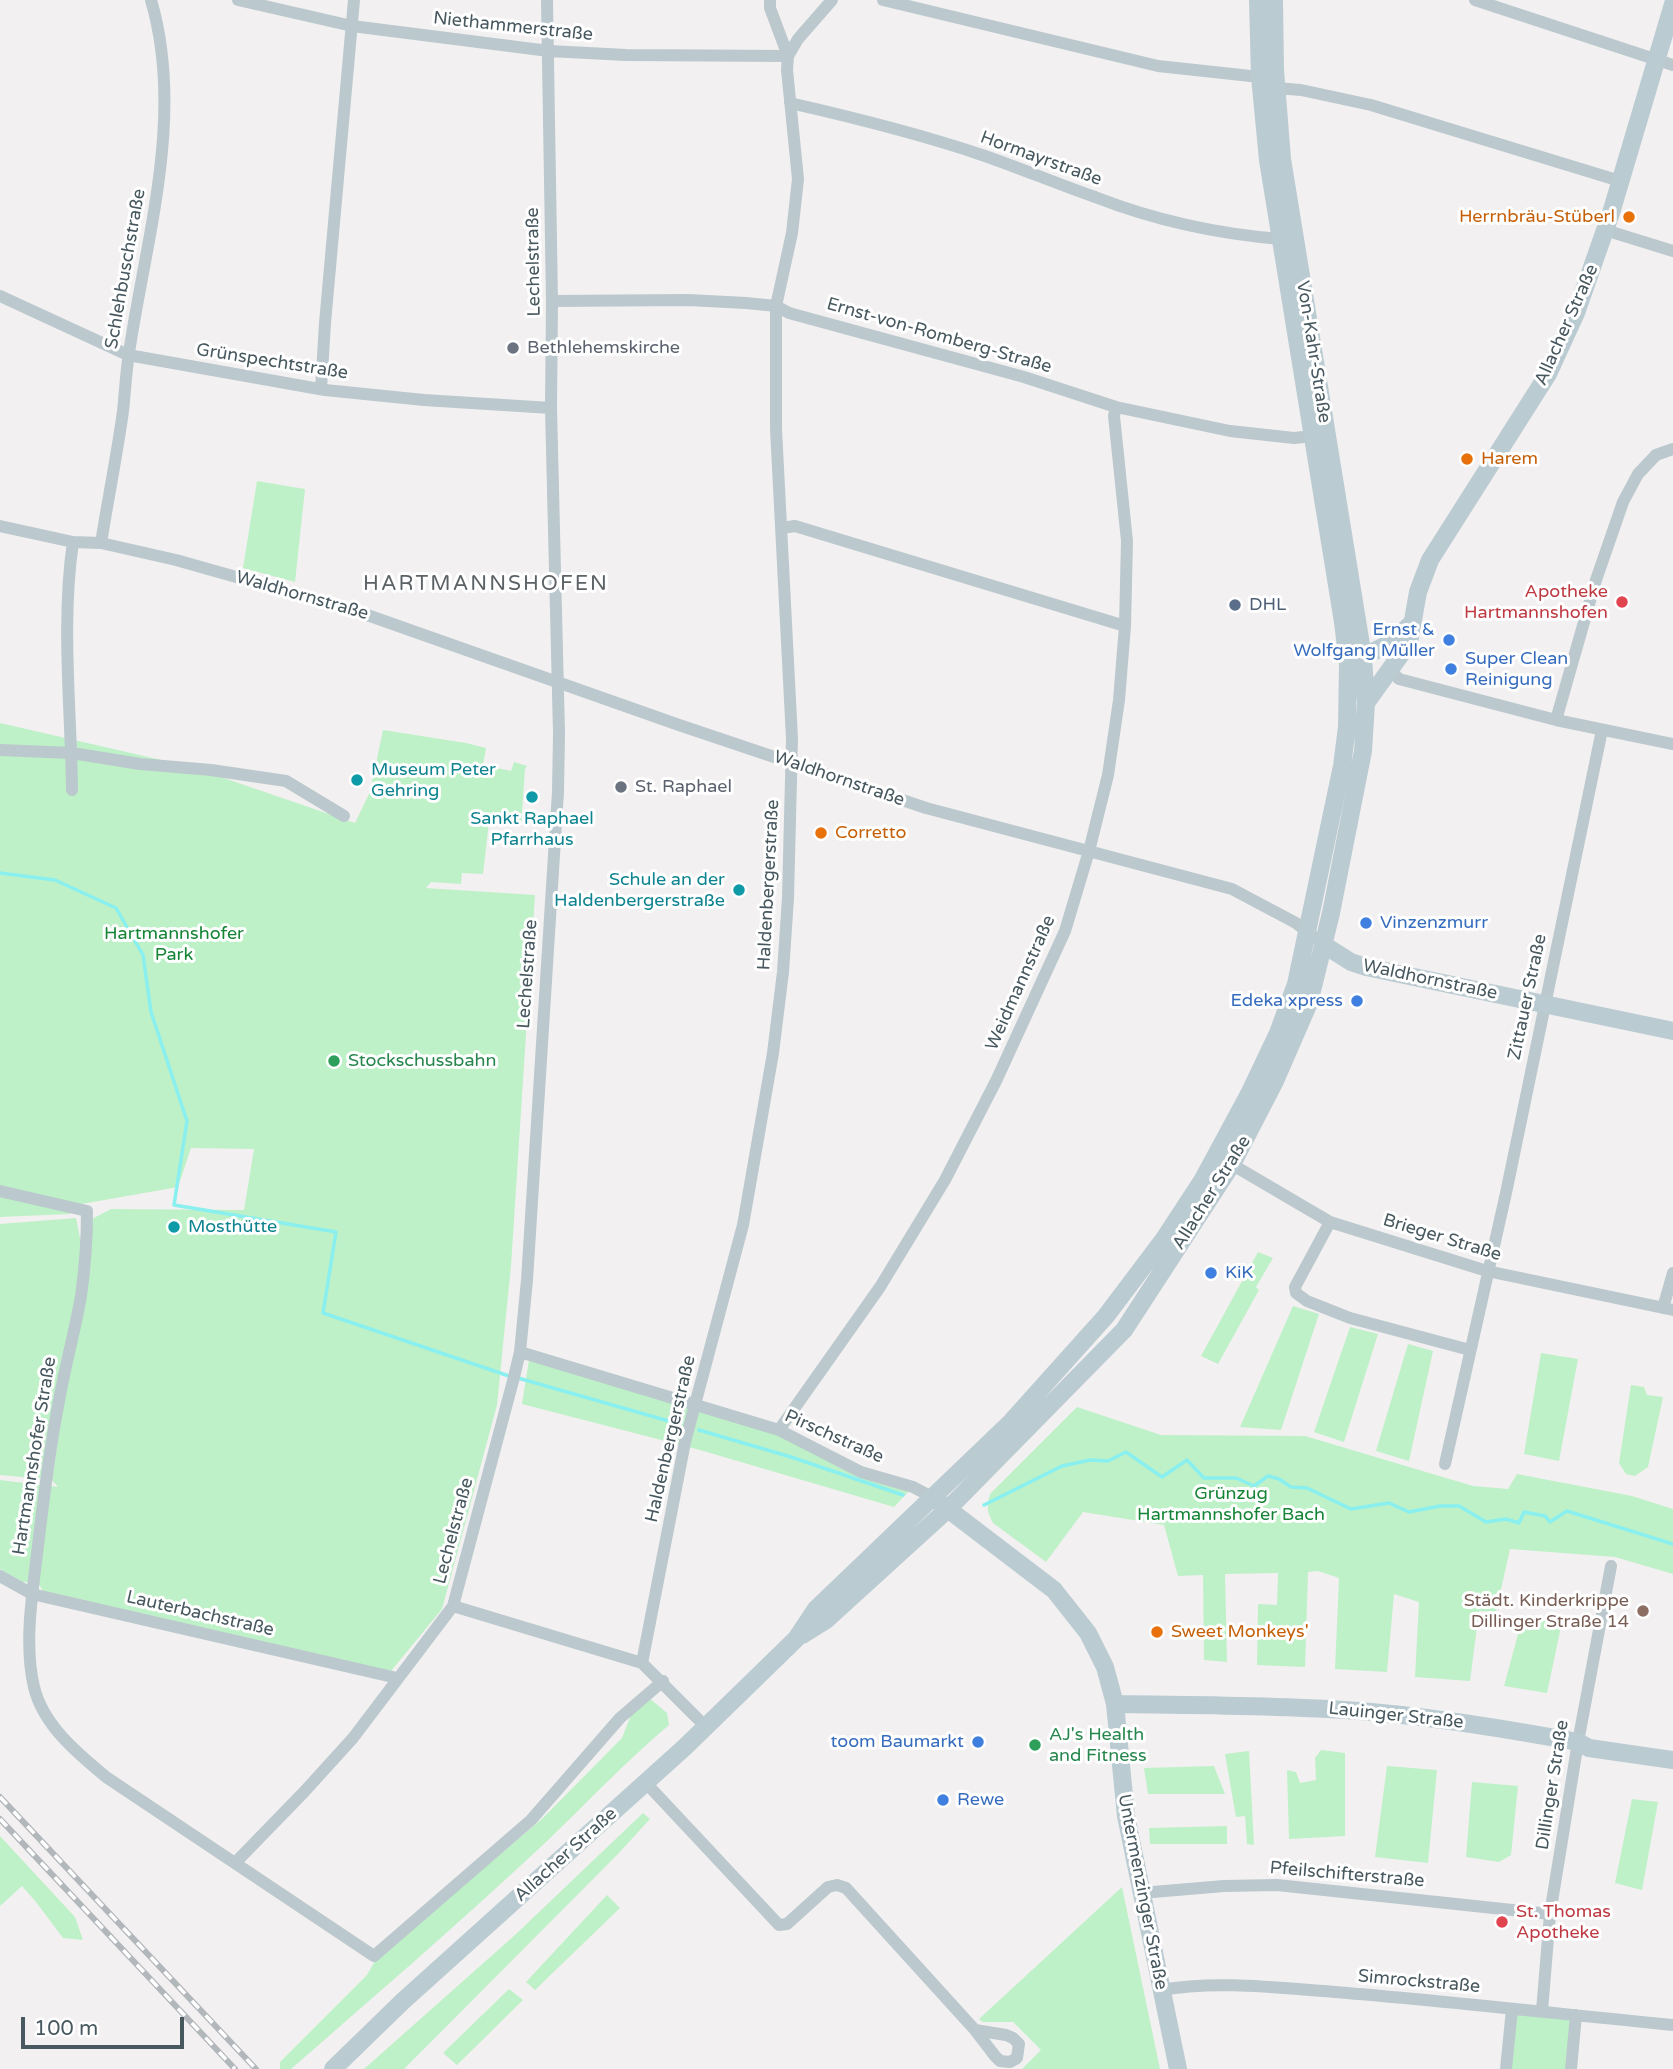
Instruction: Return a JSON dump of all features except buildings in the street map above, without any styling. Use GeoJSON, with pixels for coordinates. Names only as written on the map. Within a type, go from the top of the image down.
{"type":"FeatureCollection","features":[{"type":"Feature","properties":{"kind":"main road","name":"Von-Kahr-Straße"},"geometry":{"type":"LineString","coordinates":[[1258,0],[1260,77],[1268,160],[1343,622],[1355,661]]}},
{"type":"Feature","properties":{"kind":"main road","name":"Von-Kahr-Straße"},"geometry":{"type":"LineString","coordinates":[[1274,0],[1276,88],[1282,159],[1355,661],[1357,702]]}},
{"type":"Feature","properties":{"kind":"main road","name":"Allacher Straße"},"geometry":{"type":"LineString","coordinates":[[333,2069],[706,1727],[796,1639],[816,1609],[1010,1423],[1106,1316],[1224,1160],[1296,985],[1357,702],[1391,671],[1409,643],[1418,592],[1430,559],[1548,374],[1576,313],[1620,181],[1664,62],[1673,4]]}},
{"type":"Feature","properties":{"kind":"main road"},"geometry":{"type":"LineString","coordinates":[[1355,661],[1392,642],[1412,623]]}},
{"type":"Feature","properties":{"kind":"main road","name":"Allacher Straße"},"geometry":{"type":"LineString","coordinates":[[796,1639],[826,1620],[947,1509],[1124,1330],[1224,1160],[1275,1081],[1305,1013],[1324,945],[1363,751],[1357,702]]}},
{"type":"Feature","properties":{"kind":"main road","name":"Waldhornstraße"},"geometry":{"type":"LineString","coordinates":[[1324,945],[1366,967],[1673,1031]]}},
{"type":"Feature","properties":{"kind":"main road","name":"Untermenzinger Straße"},"geometry":{"type":"LineString","coordinates":[[932,1497],[1031,1571],[1065,1602],[1088,1633],[1102,1660],[1112,1687],[1124,1803],[1178,2069]]}},
{"type":"Feature","properties":{"kind":"main road","name":"Lauinger Straße"},"geometry":{"type":"LineString","coordinates":[[1115,1704],[1347,1710],[1474,1724],[1578,1742],[1588,1748],[1673,1760]]}},
{"type":"Feature","properties":{"kind":"street","name":"Schlehbuschstraße"},"geometry":{"type":"LineString","coordinates":[[101,543],[123,411],[128,355],[160,173],[165,78],[162,41],[151,0]]}},
{"type":"Feature","properties":{"kind":"street","name":"Niethammerstraße"},"geometry":{"type":"LineString","coordinates":[[238,0],[352,26],[549,51],[626,55],[788,56]]}},
{"type":"Feature","properties":{"kind":"street"},"geometry":{"type":"LineString","coordinates":[[321,389],[354,0]]}},
{"type":"Feature","properties":{"kind":"street","name":"Lechelstraße"},"geometry":{"type":"LineString","coordinates":[[236,1862],[353,1738],[453,1606],[520,1352],[527,1280],[558,792],[547,0]]}},
{"type":"Feature","properties":{"kind":"street","name":"Haldenbergerstraße"},"geometry":{"type":"LineString","coordinates":[[642,1662],[683,1455],[743,1225],[773,1053],[783,972],[792,764],[776,429],[776,306],[792,233],[798,179],[788,56],[770,8],[770,0]]}},
{"type":"Feature","properties":{"kind":"street"},"geometry":{"type":"LineString","coordinates":[[788,56],[798,39],[832,0]]}},
{"type":"Feature","properties":{"kind":"street"},"geometry":{"type":"LineString","coordinates":[[883,0],[1158,66],[1260,77]]}},
{"type":"Feature","properties":{"kind":"street"},"geometry":{"type":"LineString","coordinates":[[1475,0],[1664,62]]}},
{"type":"Feature","properties":{"kind":"street"},"geometry":{"type":"LineString","coordinates":[[1276,88],[1301,90],[1371,104],[1620,181]]}},
{"type":"Feature","properties":{"kind":"street","name":"Hormayrstraße"},"geometry":{"type":"LineString","coordinates":[[790,103],[931,138],[1096,198],[1162,218],[1214,230],[1281,239]]}},
{"type":"Feature","properties":{"kind":"street"},"geometry":{"type":"LineString","coordinates":[[1605,230],[1673,251]]}},
{"type":"Feature","properties":{"kind":"street","name":"Grünspechtstraße"},"geometry":{"type":"LineString","coordinates":[[0,296],[128,355],[321,389],[424,400],[551,408]]}},
{"type":"Feature","properties":{"kind":"street","name":"Ernst-von-Romberg-Straße"},"geometry":{"type":"LineString","coordinates":[[552,301],[688,300],[776,306],[789,313],[1015,374],[1116,407],[1230,431],[1294,438],[1313,436]]}},
{"type":"Feature","properties":{"kind":"street","name":"Weidmannstraße"},"geometry":{"type":"LineString","coordinates":[[779,1430],[880,1287],[945,1180],[995,1083],[1065,931],[1108,775],[1119,700],[1125,626],[1126,541],[1114,416],[1116,407]]}},
{"type":"Feature","properties":{"kind":"street"},"geometry":{"type":"LineString","coordinates":[[1556,720],[1596,580],[1623,502],[1638,474],[1656,455],[1673,449]]}},
{"type":"Feature","properties":{"kind":"street","name":"Waldhornstraße"},"geometry":{"type":"LineString","coordinates":[[0,526],[73,542],[101,543],[176,560],[353,610],[792,764],[926,808],[1244,893],[1307,931],[1324,945]]}},
{"type":"Feature","properties":{"kind":"street"},"geometry":{"type":"LineString","coordinates":[[782,528],[795,526],[1125,626]]}},
{"type":"Feature","properties":{"kind":"street"},"geometry":{"type":"LineString","coordinates":[[72,790],[69,644],[73,542]]}},
{"type":"Feature","properties":{"kind":"street"},"geometry":{"type":"LineString","coordinates":[[1391,671],[1399,679],[1556,720],[1673,744]]}},
{"type":"Feature","properties":{"kind":"street","name":"Zittauer Straße"},"geometry":{"type":"LineString","coordinates":[[1445,1464],[1506,1193],[1602,730]]}},
{"type":"Feature","properties":{"kind":"street"},"geometry":{"type":"LineString","coordinates":[[0,750],[72,753],[286,781],[344,816]]}},
{"type":"Feature","properties":{"kind":"street","name":"Brieger Straße"},"geometry":{"type":"LineString","coordinates":[[1224,1160],[1330,1222],[1487,1271],[1668,1309]]}},
{"type":"Feature","properties":{"kind":"street","name":"Hartmannshofer Straße"},"geometry":{"type":"LineString","coordinates":[[0,1191],[88,1211],[81,1296],[52,1437],[32,1594],[30,1662],[34,1689],[45,1713],[80,1756],[106,1777],[374,1956],[531,1819],[620,1718],[663,1681]]}},
{"type":"Feature","properties":{"kind":"street"},"geometry":{"type":"LineString","coordinates":[[1330,1222],[1295,1287],[1296,1293],[1307,1301],[1350,1318],[1470,1350]]}},
{"type":"Feature","properties":{"kind":"street"},"geometry":{"type":"LineString","coordinates":[[1668,1309],[1673,1273]]}},
{"type":"Feature","properties":{"kind":"street","name":"Pirschstraße"},"geometry":{"type":"LineString","coordinates":[[520,1352],[695,1407],[779,1430],[861,1472],[913,1487],[932,1497]]}},
{"type":"Feature","properties":{"kind":"street","name":"Dillinger Straße"},"geometry":{"type":"LineString","coordinates":[[1542,2011],[1550,1914],[1578,1742],[1611,1566]]}},
{"type":"Feature","properties":{"kind":"street","name":"Lauterbachstraße"},"geometry":{"type":"LineString","coordinates":[[0,1576],[32,1594],[397,1678]]}},
{"type":"Feature","properties":{"kind":"street"},"geometry":{"type":"LineString","coordinates":[[453,1606],[642,1662],[706,1727]]}},
{"type":"Feature","properties":{"kind":"street"},"geometry":{"type":"LineString","coordinates":[[646,1783],[776,1922],[787,1924],[828,1887],[837,1885],[846,1888],[975,2030]]}},
{"type":"Feature","properties":{"kind":"street","name":"Pfeilschifterstraße"},"geometry":{"type":"LineString","coordinates":[[1141,1892],[1277,1885],[1550,1914]]}},
{"type":"Feature","properties":{"kind":"street","name":"Simrockstraße"},"geometry":{"type":"LineString","coordinates":[[1161,1990],[1180,1986],[1271,1988],[1673,2025]]}},
{"type":"Feature","properties":{"kind":"street"},"geometry":{"type":"LineString","coordinates":[[1506,2069],[1511,2009]]}},
{"type":"Feature","properties":{"kind":"street"},"geometry":{"type":"LineString","coordinates":[[1571,2069],[1576,2015]]}},
{"type":"Feature","properties":{"kind":"green space"},"geometry":{"type":"Polygon","coordinates":[[[257,481],[305,489],[295,582],[243,568],[257,481]]]}},
{"type":"Feature","properties":{"kind":"green space","name":"Hartmannshofer Park"},"geometry":{"type":"Polygon","coordinates":[[[0,723],[192,767],[355,823],[370,792],[383,730],[486,748],[483,765],[511,771],[514,762],[527,766],[521,826],[489,822],[483,874],[462,873],[461,884],[431,882],[426,888],[535,895],[511,1266],[497,1405],[442,1609],[391,1671],[43,1591],[38,1583],[22,1582],[0,1569],[0,1480],[58,1487],[52,1480],[92,1219],[111,1209],[244,1210],[254,1149],[191,1148],[178,1187],[76,1205],[0,1187],[0,723]]]}},
{"type":"Feature","properties":{"kind":"green space"},"geometry":{"type":"Polygon","coordinates":[[[0,1193],[70,1210],[70,1214],[0,1217],[0,1193]]]}},
{"type":"Feature","properties":{"kind":"green space"},"geometry":{"type":"Polygon","coordinates":[[[76,1218],[82,1248],[72,1323],[44,1479],[0,1475],[0,1224],[76,1218]]]}},
{"type":"Feature","properties":{"kind":"green space"},"geometry":{"type":"Polygon","coordinates":[[[1258,1252],[1273,1258],[1256,1287],[1259,1290],[1218,1364],[1201,1356],[1258,1252]]]}},
{"type":"Feature","properties":{"kind":"green space"},"geometry":{"type":"Polygon","coordinates":[[[1293,1306],[1319,1314],[1281,1430],[1240,1427],[1293,1306]]]}},
{"type":"Feature","properties":{"kind":"green space"},"geometry":{"type":"Polygon","coordinates":[[[1350,1327],[1378,1334],[1344,1442],[1314,1432],[1350,1327]]]}},
{"type":"Feature","properties":{"kind":"green space"},"geometry":{"type":"Polygon","coordinates":[[[1408,1344],[1433,1351],[1409,1461],[1376,1451],[1408,1344]]]}},
{"type":"Feature","properties":{"kind":"green space"},"geometry":{"type":"Polygon","coordinates":[[[1541,1353],[1578,1359],[1559,1461],[1524,1454],[1541,1353]]]}},
{"type":"Feature","properties":{"kind":"green space"},"geometry":{"type":"Polygon","coordinates":[[[529,1360],[778,1434],[909,1491],[894,1507],[700,1450],[522,1404],[529,1360]]]}},
{"type":"Feature","properties":{"kind":"green space"},"geometry":{"type":"Polygon","coordinates":[[[1631,1385],[1644,1387],[1647,1395],[1663,1397],[1648,1467],[1635,1476],[1626,1474],[1619,1463],[1631,1385]]]}},
{"type":"Feature","properties":{"kind":"green space","name":"Grünzug Hartmannshofer Bach"},"geometry":{"type":"Polygon","coordinates":[[[1077,1407],[1161,1435],[1305,1436],[1473,1486],[1508,1489],[1517,1474],[1632,1496],[1673,1509],[1673,1574],[1615,1557],[1510,1549],[1496,1612],[1479,1611],[1470,1681],[1415,1677],[1419,1602],[1394,1594],[1387,1672],[1335,1669],[1339,1578],[1318,1571],[1308,1572],[1305,1667],[1257,1665],[1258,1604],[1277,1605],[1278,1573],[1225,1574],[1227,1662],[1204,1660],[1203,1575],[1178,1576],[1164,1525],[1083,1512],[1046,1562],[993,1523],[988,1512],[990,1494],[1077,1407]]]}},
{"type":"Feature","properties":{"kind":"green space"},"geometry":{"type":"Polygon","coordinates":[[[1523,1616],[1562,1622],[1547,1693],[1504,1686],[1523,1616]]]}},
{"type":"Feature","properties":{"kind":"green space"},"geometry":{"type":"Polygon","coordinates":[[[648,1697],[667,1713],[669,1725],[420,1957],[291,2069],[280,2069],[280,2062],[367,1975],[376,1959],[543,1818],[622,1738],[631,1715],[648,1697]]]}},
{"type":"Feature","properties":{"kind":"green space"},"geometry":{"type":"Polygon","coordinates":[[[1321,1750],[1345,1753],[1345,1836],[1289,1839],[1287,1770],[1296,1772],[1300,1783],[1316,1780],[1315,1758],[1321,1750]]]}},
{"type":"Feature","properties":{"kind":"green space"},"geometry":{"type":"Polygon","coordinates":[[[1249,1751],[1254,1845],[1247,1844],[1245,1816],[1236,1817],[1225,1754],[1249,1751]]]}},
{"type":"Feature","properties":{"kind":"green space"},"geometry":{"type":"Polygon","coordinates":[[[1214,1766],[1225,1794],[1148,1794],[1144,1768],[1214,1766]]]}},
{"type":"Feature","properties":{"kind":"green space"},"geometry":{"type":"Polygon","coordinates":[[[1387,1766],[1437,1770],[1428,1863],[1375,1857],[1387,1766]]]}},
{"type":"Feature","properties":{"kind":"green space"},"geometry":{"type":"Polygon","coordinates":[[[1472,1782],[1518,1786],[1511,1855],[1499,1862],[1466,1857],[1472,1782]]]}},
{"type":"Feature","properties":{"kind":"green space"},"geometry":{"type":"Polygon","coordinates":[[[1632,1799],[1658,1802],[1642,1890],[1615,1883],[1632,1799]]]}},
{"type":"Feature","properties":{"kind":"green space"},"geometry":{"type":"Polygon","coordinates":[[[643,1813],[650,1819],[617,1855],[404,2069],[364,2069],[515,1935],[643,1813]]]}},
{"type":"Feature","properties":{"kind":"green space"},"geometry":{"type":"Polygon","coordinates":[[[1227,1826],[1227,1844],[1150,1844],[1149,1828],[1227,1826]]]}},
{"type":"Feature","properties":{"kind":"green space"},"geometry":{"type":"Polygon","coordinates":[[[0,1836],[75,1917],[83,1940],[63,1938],[22,1886],[0,1906],[0,1836]]]}},
{"type":"Feature","properties":{"kind":"green space"},"geometry":{"type":"Polygon","coordinates":[[[1122,1887],[1160,2069],[1022,2069],[1041,2050],[1013,2022],[983,2022],[979,2019],[1122,1887]]]}},
{"type":"Feature","properties":{"kind":"green space"},"geometry":{"type":"Polygon","coordinates":[[[607,1895],[620,1908],[535,1990],[526,1982],[607,1895]]]}},
{"type":"Feature","properties":{"kind":"green space"},"geometry":{"type":"Polygon","coordinates":[[[509,1989],[523,2000],[457,2065],[443,2053],[509,1989]]]}},
{"type":"Feature","properties":{"kind":"green space"},"geometry":{"type":"Polygon","coordinates":[[[1514,2012],[1574,2019],[1569,2069],[1509,2069],[1514,2012]]]}},
{"type":"Feature","properties":{"kind":"waterway"},"geometry":{"type":"LineString","coordinates":[[0,873],[55,880],[116,908],[143,955],[151,1012],[187,1121],[174,1205],[336,1232],[323,1313],[509,1376]]}},
{"type":"Feature","properties":{"kind":"waterway"},"geometry":{"type":"LineString","coordinates":[[518,1378],[679,1424]]}},
{"type":"Feature","properties":{"kind":"waterway"},"geometry":{"type":"LineString","coordinates":[[699,1430],[791,1457],[903,1495]]}},
{"type":"Feature","properties":{"kind":"waterway"},"geometry":{"type":"LineString","coordinates":[[984,1505],[1062,1466],[1090,1460],[1108,1461],[1126,1452],[1162,1477],[1187,1460],[1204,1478],[1236,1478],[1254,1486],[1268,1476],[1291,1487],[1307,1488],[1351,1509],[1389,1503],[1409,1512],[1440,1506],[1459,1506],[1486,1522],[1506,1519],[1519,1523],[1524,1512],[1545,1516],[1550,1522],[1567,1511],[1673,1544]]}},
{"type":"Feature","properties":{"kind":"railway"},"geometry":{"type":"LineString","coordinates":[[0,1797],[256,2069]]}},
{"type":"Feature","properties":{"kind":"railway"},"geometry":{"type":"LineString","coordinates":[[0,1819],[235,2069]]}},
{"type":"Feature","properties":{"kind":"place","name":"Herrnbräu-Stüberl"},"geometry":{"type":"Point","coordinates":[1629,217]}},
{"type":"Feature","properties":{"kind":"place","name":"Bethlehemskirche"},"geometry":{"type":"Point","coordinates":[513,348]}},
{"type":"Feature","properties":{"kind":"place","name":"Harem"},"geometry":{"type":"Point","coordinates":[1467,459]}},
{"type":"Feature","properties":{"kind":"place","name":"Apotheke Hartmannshofen"},"geometry":{"type":"Point","coordinates":[1622,602]}},
{"type":"Feature","properties":{"kind":"place","name":"DHL"},"geometry":{"type":"Point","coordinates":[1235,605]}},
{"type":"Feature","properties":{"kind":"place","name":"Ernst & Wolfgang Müller"},"geometry":{"type":"Point","coordinates":[1449,640]}},
{"type":"Feature","properties":{"kind":"place","name":"Super Clean Reinigung"},"geometry":{"type":"Point","coordinates":[1451,669]}},
{"type":"Feature","properties":{"kind":"place","name":"Museum Peter Gehring"},"geometry":{"type":"Point","coordinates":[357,780]}},
{"type":"Feature","properties":{"kind":"place","name":"St. Raphael"},"geometry":{"type":"Point","coordinates":[621,787]}},
{"type":"Feature","properties":{"kind":"place","name":"Sankt Raphael Pfarrhaus"},"geometry":{"type":"Point","coordinates":[532,797]}},
{"type":"Feature","properties":{"kind":"place","name":"Corretto"},"geometry":{"type":"Point","coordinates":[821,833]}},
{"type":"Feature","properties":{"kind":"place","name":"Schule an der Haldenbergerstraße"},"geometry":{"type":"Point","coordinates":[739,890]}},
{"type":"Feature","properties":{"kind":"place","name":"Vinzenzmurr"},"geometry":{"type":"Point","coordinates":[1366,923]}},
{"type":"Feature","properties":{"kind":"place","name":"Edeka xpress"},"geometry":{"type":"Point","coordinates":[1357,1001]}},
{"type":"Feature","properties":{"kind":"place","name":"Stockschussbahn"},"geometry":{"type":"Point","coordinates":[334,1061]}},
{"type":"Feature","properties":{"kind":"place","name":"Mosthütte"},"geometry":{"type":"Point","coordinates":[174,1227]}},
{"type":"Feature","properties":{"kind":"place","name":"KiK"},"geometry":{"type":"Point","coordinates":[1211,1273]}},
{"type":"Feature","properties":{"kind":"place","name":"Städt. Kinderkrippe Dillinger Straße 14"},"geometry":{"type":"Point","coordinates":[1643,1611]}},
{"type":"Feature","properties":{"kind":"place","name":"Sweet Monkeys'"},"geometry":{"type":"Point","coordinates":[1157,1632]}},
{"type":"Feature","properties":{"kind":"place","name":"toom Baumarkt"},"geometry":{"type":"Point","coordinates":[978,1742]}},
{"type":"Feature","properties":{"kind":"place","name":"AJ's Health and Fitness"},"geometry":{"type":"Point","coordinates":[1035,1745]}},
{"type":"Feature","properties":{"kind":"place","name":"Rewe"},"geometry":{"type":"Point","coordinates":[943,1800]}},
{"type":"Feature","properties":{"kind":"place","name":"St. Thomas Apotheke"},"geometry":{"type":"Point","coordinates":[1502,1922]}},
{"type":"Feature","properties":{"kind":"district","name":"HARTMANNSHOFEN"},"geometry":{"type":"Point","coordinates":[486,584]}}]}
